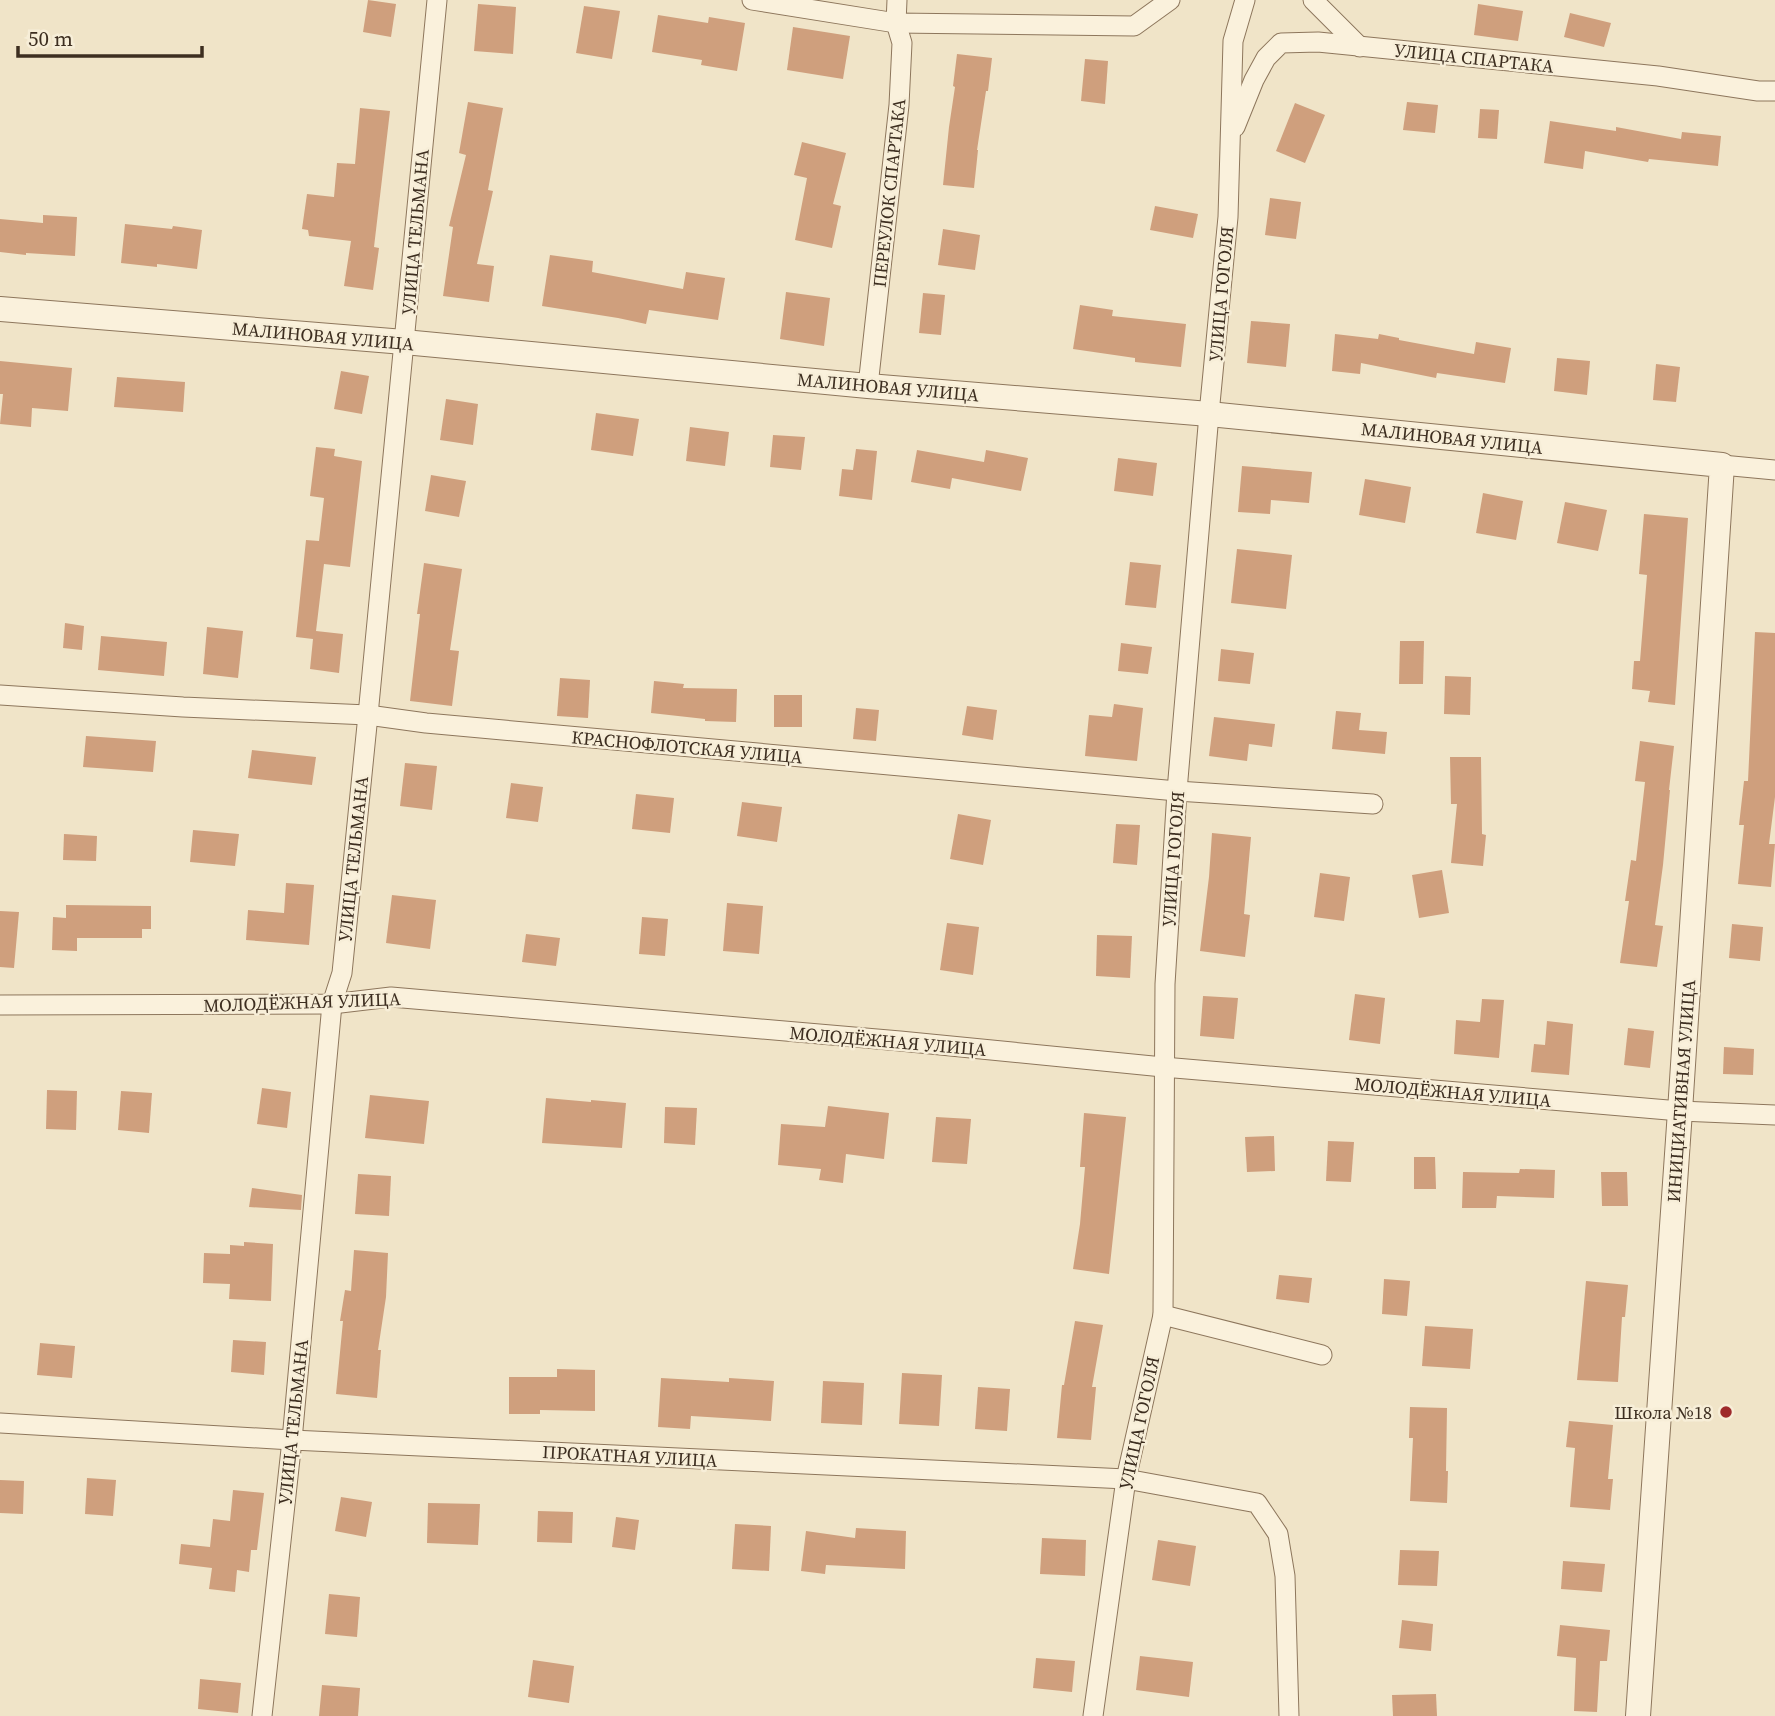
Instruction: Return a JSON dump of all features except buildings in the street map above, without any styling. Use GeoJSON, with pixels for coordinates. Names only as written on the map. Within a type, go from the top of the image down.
{"type":"FeatureCollection","features":[{"type":"Feature","properties":{"kind":"street","name":"УЛИЦА ТЕЛЬМАНА"},"geometry":{"type":"LineString","coordinates":[[262,1716],[292,1440],[332,1004],[342,973],[437,0]]}},
{"type":"Feature","properties":{"kind":"street"},"geometry":{"type":"LineString","coordinates":[[752,0],[895,23],[1134,26],[1170,0]]}},
{"type":"Feature","properties":{"kind":"street","name":"ПЕРЕУЛОК СПАРТАКА"},"geometry":{"type":"LineString","coordinates":[[868,386],[899,104],[902,43],[895,23],[897,0]]}},
{"type":"Feature","properties":{"kind":"street","name":"УЛИЦА ГОГОЛЯ"},"geometry":{"type":"LineString","coordinates":[[1093,1716],[1126,1479],[1163,1315],[1165,984],[1177,791],[1228,217],[1233,41],[1245,0]]}},
{"type":"Feature","properties":{"kind":"street"},"geometry":{"type":"LineString","coordinates":[[1313,0],[1360,47]]}},
{"type":"Feature","properties":{"kind":"street","name":"УЛИЦА СПАРТАКА"},"geometry":{"type":"LineString","coordinates":[[1230,139],[1254,80],[1266,58],[1281,43],[1318,42],[1658,75],[1758,91],[1775,91]]}},
{"type":"Feature","properties":{"kind":"street","name":"МАЛИНОВАЯ УЛИЦА"},"geometry":{"type":"LineString","coordinates":[[0,309],[1209,414],[1775,470]]}},
{"type":"Feature","properties":{"kind":"street","name":"ИНИЦИАТИВНАЯ УЛИЦА"},"geometry":{"type":"LineString","coordinates":[[1638,1716],[1681,1111],[1722,465]]}},
{"type":"Feature","properties":{"kind":"street","name":"КРАСНОФЛОТСКАЯ УЛИЦА"},"geometry":{"type":"LineString","coordinates":[[0,695],[368,715],[425,723],[1177,791],[1373,804]]}},
{"type":"Feature","properties":{"kind":"street","name":"МОЛОДЁЖНАЯ УЛИЦА"},"geometry":{"type":"LineString","coordinates":[[0,1005],[332,1004],[391,997],[900,1041],[1163,1068],[1681,1111],[1775,1115]]}},
{"type":"Feature","properties":{"kind":"street"},"geometry":{"type":"LineString","coordinates":[[1163,1315],[1322,1355]]}},
{"type":"Feature","properties":{"kind":"street","name":"ПРОКАТНАЯ УЛИЦА"},"geometry":{"type":"LineString","coordinates":[[0,1423],[292,1440],[1126,1479],[1257,1503],[1278,1534],[1285,1576],[1289,1716]]}},
{"type":"Feature","properties":{"kind":"place","name":"Школа №18"},"geometry":{"type":"Point","coordinates":[1726,1412]}}]}
